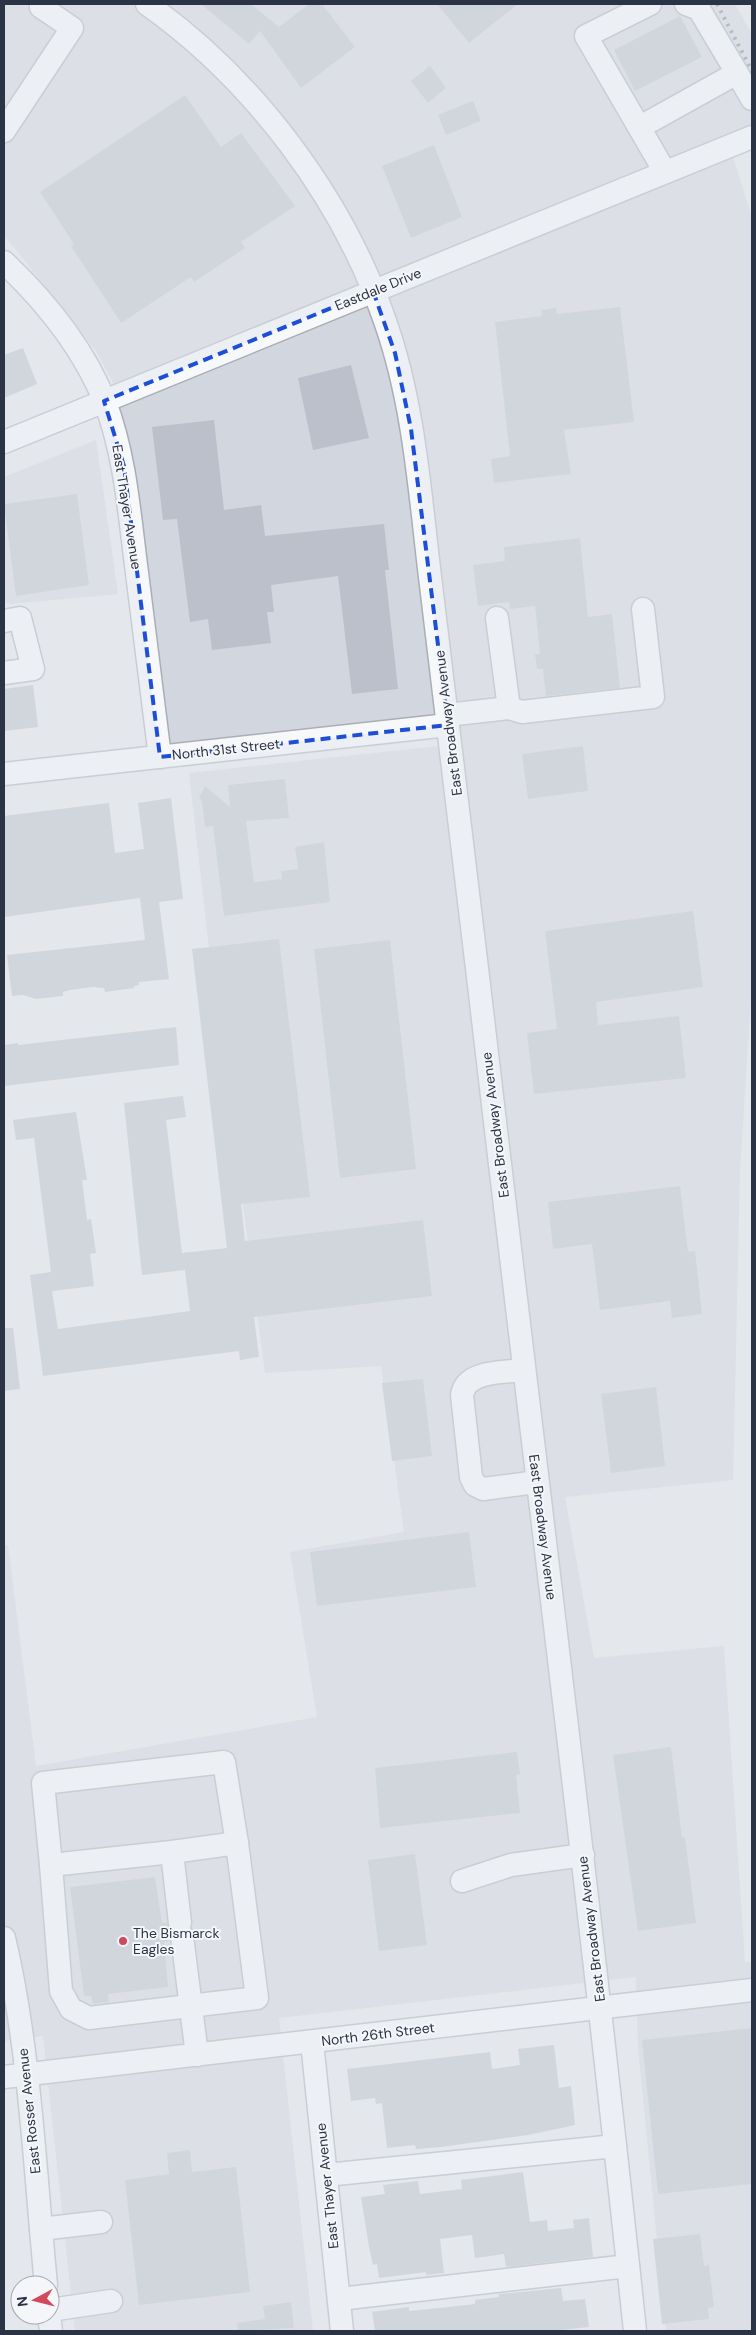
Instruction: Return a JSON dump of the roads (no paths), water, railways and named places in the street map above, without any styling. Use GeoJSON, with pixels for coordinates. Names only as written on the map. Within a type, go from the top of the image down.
{"type":"FeatureCollection","features":[{"type":"Feature","properties":{"kind":"street","name":"East Broadway Avenue"},"geometry":{"type":"LineString","coordinates":[[146,4],[209,56],[285,139],[326,199],[374,291],[395,353],[412,428],[601,2008],[635,2331]]}},
{"type":"Feature","properties":{"kind":"street"},"geometry":{"type":"LineString","coordinates":[[650,4],[586,36],[666,172]]}},
{"type":"Feature","properties":{"kind":"street"},"geometry":{"type":"LineString","coordinates":[[686,4],[699,9],[752,99]]}},
{"type":"Feature","properties":{"kind":"street"},"geometry":{"type":"LineString","coordinates":[[4,132],[72,28],[40,5]]}},
{"type":"Feature","properties":{"kind":"street"},"geometry":{"type":"LineString","coordinates":[[640,127],[737,73]]}},
{"type":"Feature","properties":{"kind":"street","name":"Eastdale Drive"},"geometry":{"type":"LineString","coordinates":[[4,442],[752,136]]}},
{"type":"Feature","properties":{"kind":"street","name":"East Thayer Avenue"},"geometry":{"type":"LineString","coordinates":[[4,262],[56,319],[82,358],[104,401],[119,446],[125,476],[160,757]]}},
{"type":"Feature","properties":{"kind":"street","name":"North 31st Street"},"geometry":{"type":"LineString","coordinates":[[4,774],[160,757],[448,720],[509,708],[522,712],[653,697],[643,609]]}},
{"type":"Feature","properties":{"kind":"street"},"geometry":{"type":"LineString","coordinates":[[4,621],[20,618],[33,669],[4,673]]}},
{"type":"Feature","properties":{"kind":"street"},"geometry":{"type":"LineString","coordinates":[[497,618],[509,708]]}},
{"type":"Feature","properties":{"kind":"street"},"geometry":{"type":"LineString","coordinates":[[524,1370],[475,1377],[463,1389],[463,1404],[472,1477],[475,1485],[483,1489],[537,1482]]}},
{"type":"Feature","properties":{"kind":"street"},"geometry":{"type":"LineString","coordinates":[[224,1762],[237,1843],[257,1998],[88,2018],[71,2009],[61,1991],[43,1783],[224,1762]]}},
{"type":"Feature","properties":{"kind":"street"},"geometry":{"type":"LineString","coordinates":[[51,1864],[172,1852],[237,1843]]}},
{"type":"Feature","properties":{"kind":"street"},"geometry":{"type":"LineString","coordinates":[[172,1852],[197,2055]]}},
{"type":"Feature","properties":{"kind":"street"},"geometry":{"type":"LineString","coordinates":[[462,1881],[511,1865],[583,1855]]}},
{"type":"Feature","properties":{"kind":"street","name":"East Rosser Avenue"},"geometry":{"type":"LineString","coordinates":[[4,1938],[13,1983],[15,2076],[41,2229],[45,2275]]}},
{"type":"Feature","properties":{"kind":"street","name":"North 26th Street"},"geometry":{"type":"LineString","coordinates":[[15,2076],[752,1990]]}},
{"type":"Feature","properties":{"kind":"street","name":"East Thayer Avenue"},"geometry":{"type":"LineString","coordinates":[[312,2042],[342,2331]]}},
{"type":"Feature","properties":{"kind":"street"},"geometry":{"type":"LineString","coordinates":[[326,2175],[615,2146]]}},
{"type":"Feature","properties":{"kind":"street"},"geometry":{"type":"LineString","coordinates":[[41,2229],[101,2222]]}},
{"type":"Feature","properties":{"kind":"street"},"geometry":{"type":"LineString","coordinates":[[339,2300],[628,2266]]}},
{"type":"Feature","properties":{"kind":"street"},"geometry":{"type":"LineString","coordinates":[[60,2309],[111,2301]]}},
{"type":"Feature","properties":{"kind":"railway"},"geometry":{"type":"LineString","coordinates":[[717,4],[752,71]]}},
{"type":"Feature","properties":{"kind":"place","name":"The Bismarck Eagles"},"geometry":{"type":"Point","coordinates":[123,1941]}}]}
